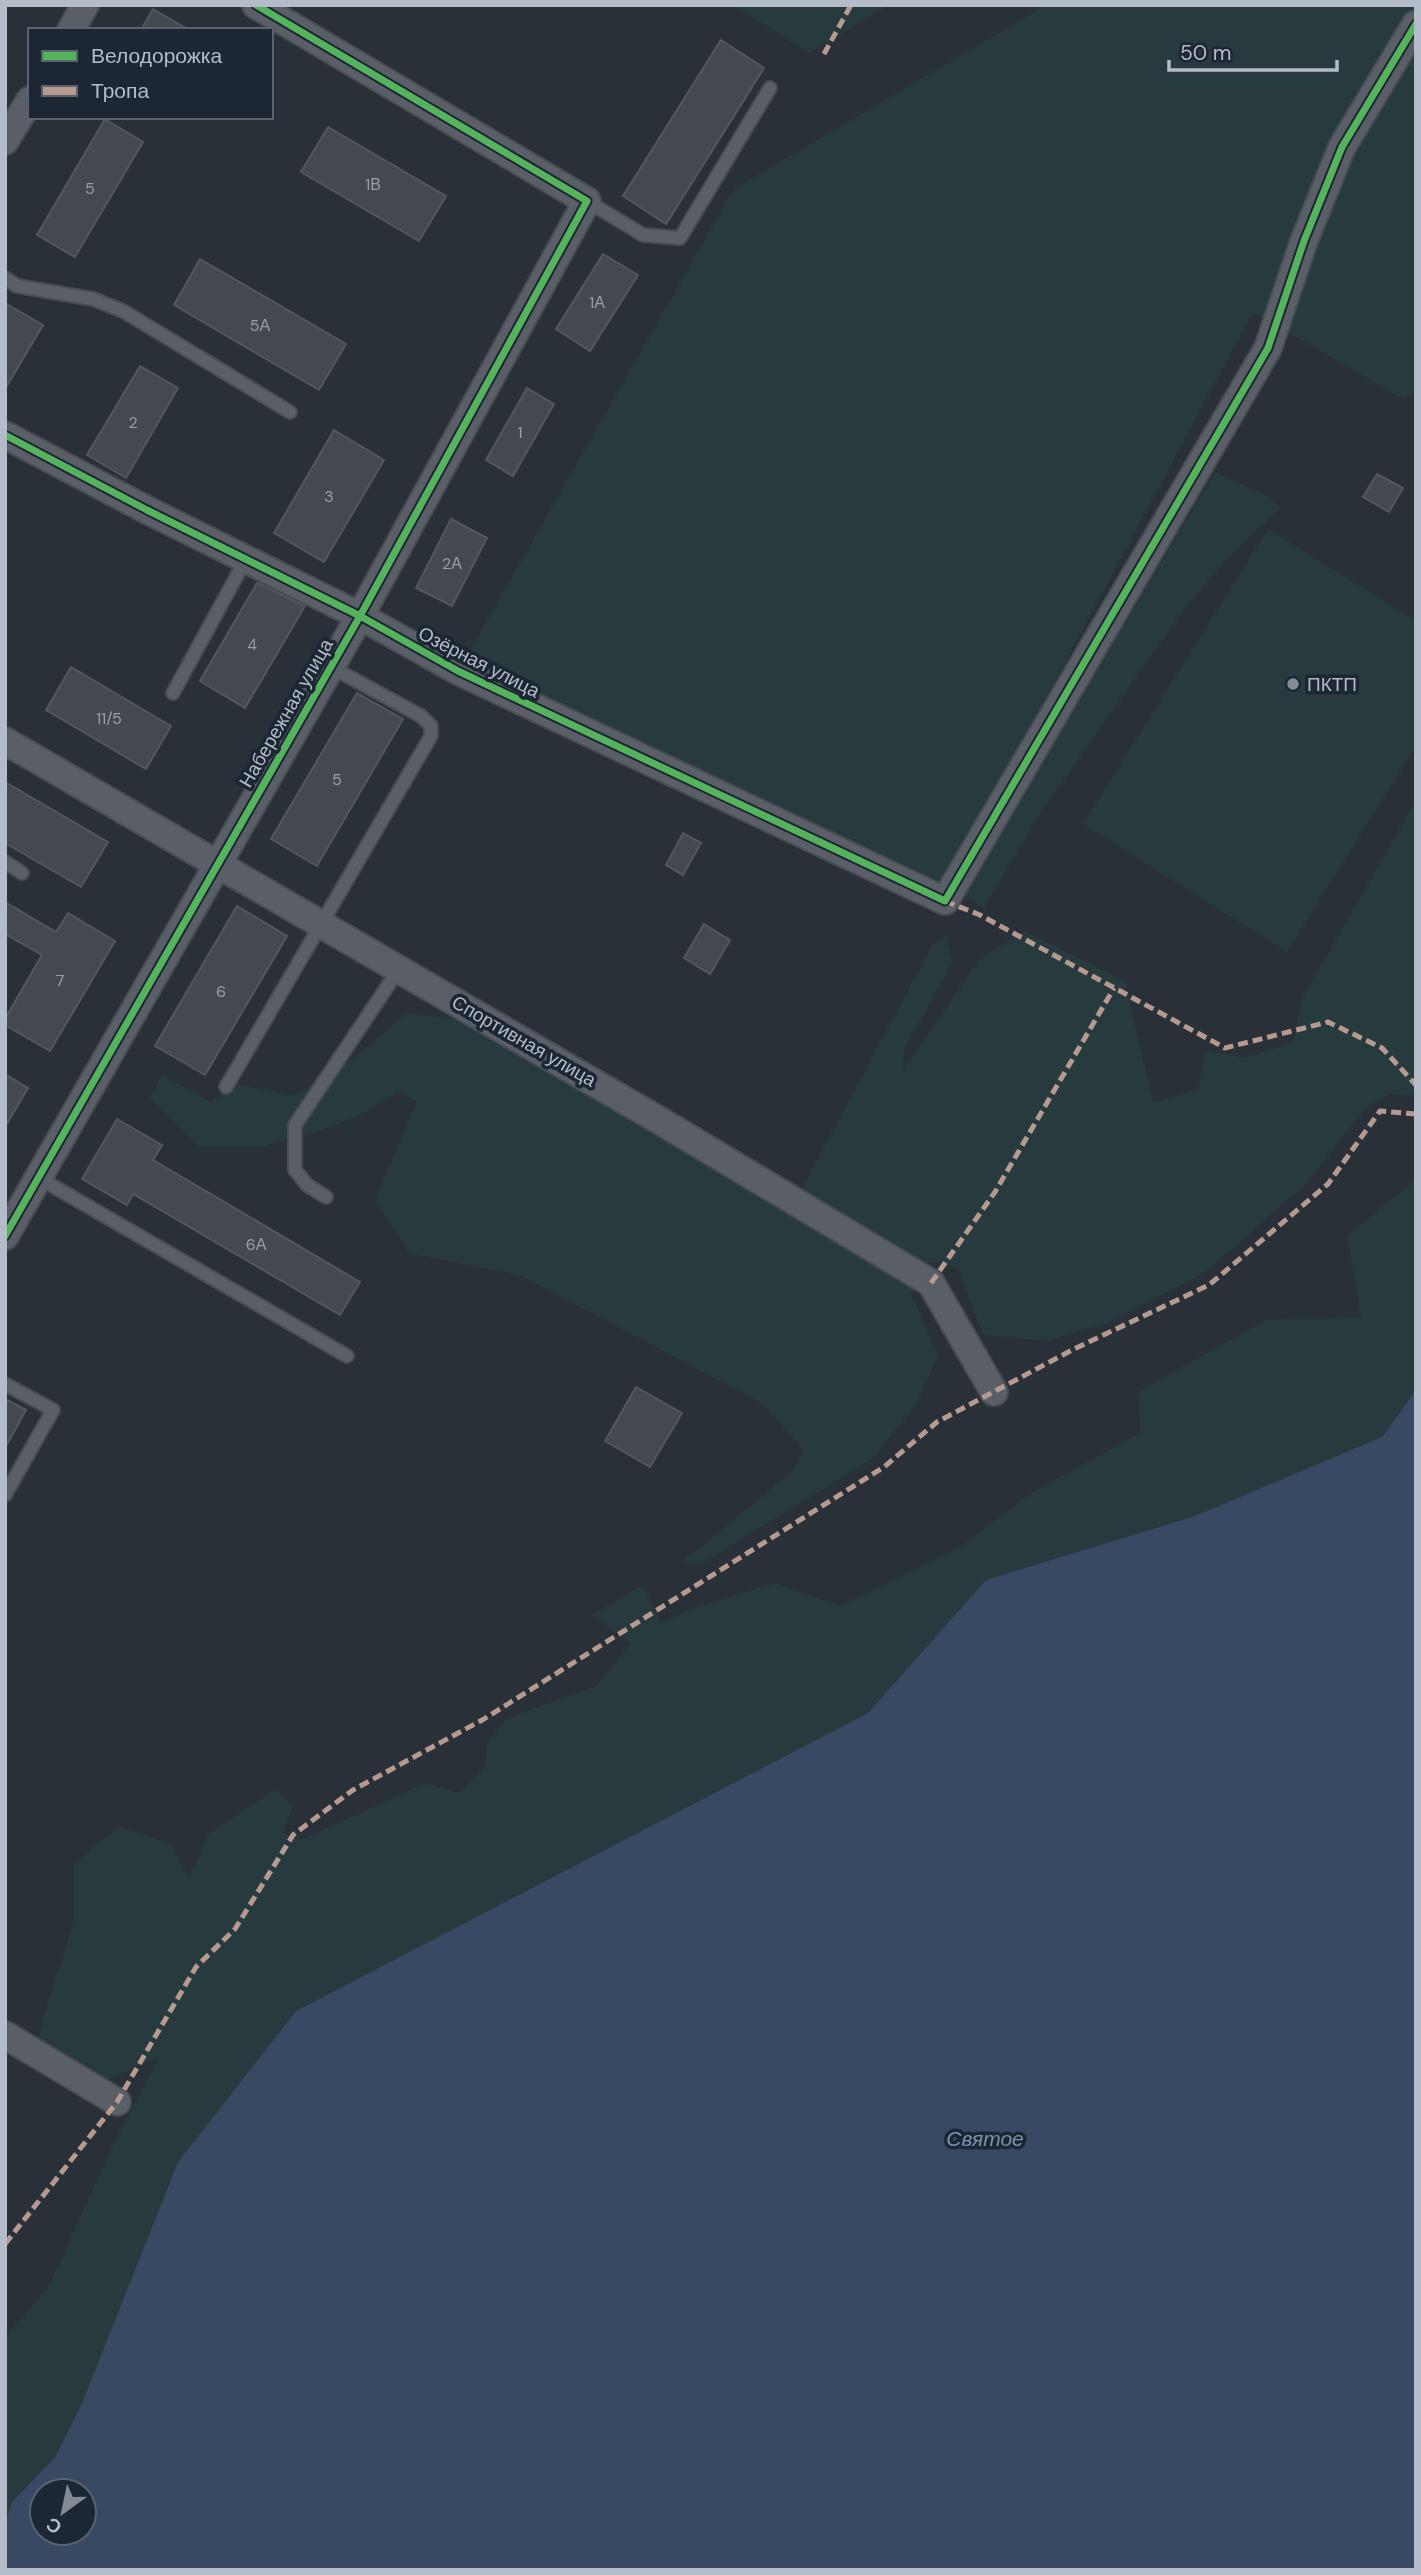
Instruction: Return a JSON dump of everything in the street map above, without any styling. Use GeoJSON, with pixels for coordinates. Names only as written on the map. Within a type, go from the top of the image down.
{"type":"FeatureCollection","features":[{"type":"Feature","properties":{"kind":"street"},"geometry":{"type":"LineString","coordinates":[[72,28],[85,5]]}},
{"type":"Feature","properties":{"kind":"street"},"geometry":{"type":"LineString","coordinates":[[256,5],[587,201]]}},
{"type":"Feature","properties":{"kind":"street","name":"Озёрная улица"},"geometry":{"type":"LineString","coordinates":[[5,435],[360,616],[458,671],[945,901],[1268,348],[1304,241],[1342,147],[1416,24]]}},
{"type":"Feature","properties":{"kind":"street"},"geometry":{"type":"LineString","coordinates":[[5,141],[28,103]]}},
{"type":"Feature","properties":{"kind":"street","name":"Набережная улица"},"geometry":{"type":"LineString","coordinates":[[5,1237],[360,616],[587,201]]}},
{"type":"Feature","properties":{"kind":"street","name":"Спортивная улица"},"geometry":{"type":"LineString","coordinates":[[5,741],[662,1122],[932,1283],[993,1392]]}},
{"type":"Feature","properties":{"kind":"street"},"geometry":{"type":"LineString","coordinates":[[5,2035],[117,2102]]}},
{"type":"Feature","properties":{"kind":"lane"},"geometry":{"type":"LineString","coordinates":[[587,201],[643,235],[680,238],[770,88]]}},
{"type":"Feature","properties":{"kind":"lane"},"geometry":{"type":"LineString","coordinates":[[5,278],[18,286],[93,299],[123,311],[290,412]]}},
{"type":"Feature","properties":{"kind":"lane"},"geometry":{"type":"LineString","coordinates":[[173,693],[246,559]]}},
{"type":"Feature","properties":{"kind":"lane"},"geometry":{"type":"LineString","coordinates":[[226,1087],[431,736],[431,726],[421,716],[331,667]]}},
{"type":"Feature","properties":{"kind":"lane"},"geometry":{"type":"LineString","coordinates":[[5,862],[22,873]]}},
{"type":"Feature","properties":{"kind":"lane"},"geometry":{"type":"LineString","coordinates":[[326,1196],[307,1185],[295,1170],[295,1125],[400,969]]}},
{"type":"Feature","properties":{"kind":"lane"},"geometry":{"type":"LineString","coordinates":[[39,1178],[347,1356]]}},
{"type":"Feature","properties":{"kind":"lane"},"geometry":{"type":"LineString","coordinates":[[5,1384],[53,1410],[5,1495]]}},
{"type":"Feature","properties":{"kind":"green space"},"geometry":{"type":"Polygon","coordinates":[[[733,5],[889,5],[809,53],[733,5]]]}},
{"type":"Feature","properties":{"kind":"green space"},"geometry":{"type":"Polygon","coordinates":[[[1046,5],[1416,5],[1416,392],[1403,399],[1253,312],[943,890],[463,663],[734,189],[1046,5]]]}},
{"type":"Feature","properties":{"kind":"green space"},"geometry":{"type":"Polygon","coordinates":[[[1215,472],[1268,496],[1280,508],[1229,556],[1182,612],[1039,815],[984,908],[963,895],[1215,472]]]}},
{"type":"Feature","properties":{"kind":"green space","name":"ПКТП"},"geometry":{"type":"Polygon","coordinates":[[[1268,529],[1416,621],[1416,746],[1287,952],[1083,824],[1268,529]]]}},
{"type":"Feature","properties":{"kind":"green space"},"geometry":{"type":"Polygon","coordinates":[[[1416,800],[1416,1096],[1389,1094],[1365,1109],[1305,1185],[1203,1274],[1105,1324],[1046,1341],[983,1335],[957,1267],[927,1262],[911,1293],[938,1355],[916,1405],[872,1459],[701,1564],[681,1563],[793,1471],[804,1451],[763,1404],[520,1275],[409,1253],[375,1200],[417,1101],[397,1092],[361,1115],[313,1133],[260,1147],[199,1147],[150,1099],[162,1075],[211,1102],[239,1084],[293,1096],[361,1053],[407,1012],[513,1029],[791,1192],[802,1188],[933,944],[946,936],[952,963],[904,1050],[903,1070],[980,959],[1024,931],[1125,981],[1153,1102],[1198,1090],[1206,1050],[1244,1058],[1293,1043],[1302,999],[1416,800]]]}},
{"type":"Feature","properties":{"kind":"green space"},"geometry":{"type":"Polygon","coordinates":[[[1416,1179],[1416,1390],[1383,1437],[1195,1516],[986,1580],[868,1713],[296,2011],[178,2162],[82,2403],[55,2457],[36,2477],[28,2477],[28,2485],[12,2502],[5,2523],[5,2337],[48,2288],[111,2149],[159,2056],[85,2091],[33,2062],[44,2016],[74,1920],[74,1864],[119,1826],[171,1844],[189,1878],[208,1834],[276,1789],[293,1806],[283,1833],[301,1840],[425,1783],[458,1793],[486,1766],[486,1745],[507,1718],[596,1686],[631,1644],[592,1615],[643,1585],[661,1623],[696,1607],[776,1583],[840,1606],[961,1546],[1031,1493],[1140,1433],[1139,1391],[1266,1320],[1361,1317],[1347,1236],[1416,1179]]]}},
{"type":"Feature","properties":{"kind":"water","name":"Святое"},"geometry":{"type":"Polygon","coordinates":[[[1416,1390],[1416,2570],[5,2570],[5,2523],[12,2502],[28,2485],[28,2547],[98,2547],[98,2477],[36,2477],[55,2457],[82,2403],[178,2162],[296,2011],[868,1713],[986,1580],[1195,1516],[1382,1437],[1416,1390]]]}},
{"type":"Feature","properties":{"kind":"building"},"geometry":{"type":"Polygon","coordinates":[[[153,9],[186,28],[142,28],[153,9]]]}},
{"type":"Feature","properties":{"kind":"building"},"geometry":{"type":"Polygon","coordinates":[[[721,40],[764,68],[666,224],[623,196],[721,40]]]}},
{"type":"Feature","properties":{"kind":"building"},"geometry":{"type":"Polygon","coordinates":[[[105,119],[143,142],[75,257],[37,235],[105,119]]]}},
{"type":"Feature","properties":{"kind":"building"},"geometry":{"type":"Polygon","coordinates":[[[328,127],[446,196],[419,241],[301,172],[328,127]]]}},
{"type":"Feature","properties":{"kind":"building"},"geometry":{"type":"Polygon","coordinates":[[[603,254],[638,275],[590,351],[556,329],[603,254]]]}},
{"type":"Feature","properties":{"kind":"building"},"geometry":{"type":"Polygon","coordinates":[[[200,259],[346,344],[319,390],[174,305],[200,259]]]}},
{"type":"Feature","properties":{"kind":"building"},"geometry":{"type":"Polygon","coordinates":[[[5,303],[43,325],[5,389],[5,303]]]}},
{"type":"Feature","properties":{"kind":"building"},"geometry":{"type":"Polygon","coordinates":[[[140,366],[178,388],[126,478],[87,455],[140,366]]]}},
{"type":"Feature","properties":{"kind":"building"},"geometry":{"type":"Polygon","coordinates":[[[527,388],[554,404],[513,476],[486,460],[527,388]]]}},
{"type":"Feature","properties":{"kind":"building"},"geometry":{"type":"Polygon","coordinates":[[[334,430],[384,460],[324,562],[274,533],[334,430]]]}},
{"type":"Feature","properties":{"kind":"building"},"geometry":{"type":"Polygon","coordinates":[[[1377,474],[1403,488],[1389,512],[1363,497],[1377,474]]]}},
{"type":"Feature","properties":{"kind":"building"},"geometry":{"type":"Polygon","coordinates":[[[451,519],[487,538],[452,606],[416,588],[451,519]]]}},
{"type":"Feature","properties":{"kind":"building"},"geometry":{"type":"Polygon","coordinates":[[[257,583],[305,606],[245,708],[200,681],[257,583]]]}},
{"type":"Feature","properties":{"kind":"building"},"geometry":{"type":"Polygon","coordinates":[[[71,667],[171,726],[146,769],[46,710],[71,667]]]}},
{"type":"Feature","properties":{"kind":"building"},"geometry":{"type":"Polygon","coordinates":[[[357,693],[403,719],[317,866],[271,839],[357,693]]]}},
{"type":"Feature","properties":{"kind":"building"},"geometry":{"type":"Polygon","coordinates":[[[5,782],[108,842],[81,887],[5,843],[5,782]]]}},
{"type":"Feature","properties":{"kind":"building"},"geometry":{"type":"Polygon","coordinates":[[[683,833],[701,843],[683,875],[666,865],[683,833]]]}},
{"type":"Feature","properties":{"kind":"building"},"geometry":{"type":"Polygon","coordinates":[[[5,902],[56,932],[68,913],[115,941],[50,1051],[5,1025],[5,1019],[42,955],[5,934],[5,902]]]}},
{"type":"Feature","properties":{"kind":"building"},"geometry":{"type":"Polygon","coordinates":[[[237,906],[287,936],[205,1075],[155,1046],[237,906]]]}},
{"type":"Feature","properties":{"kind":"building"},"geometry":{"type":"Polygon","coordinates":[[[704,924],[730,940],[710,974],[684,958],[704,924]]]}},
{"type":"Feature","properties":{"kind":"building"},"geometry":{"type":"Polygon","coordinates":[[[5,1074],[28,1088],[5,1127],[5,1074]]]}},
{"type":"Feature","properties":{"kind":"building"},"geometry":{"type":"Polygon","coordinates":[[[117,1119],[162,1145],[153,1160],[360,1282],[340,1315],[133,1194],[127,1205],[82,1179],[117,1119]]]}},
{"type":"Feature","properties":{"kind":"building"},"geometry":{"type":"Polygon","coordinates":[[[636,1387],[682,1413],[650,1467],[605,1441],[636,1387]]]}},
{"type":"Feature","properties":{"kind":"building"},"geometry":{"type":"Polygon","coordinates":[[[5,1399],[26,1410],[5,1448],[5,1399]]]}},
{"type":"Feature","properties":{"kind":"marked path"},"geometry":{"type":"LineString","coordinates":[[824,54],[851,5]]}},
{"type":"Feature","properties":{"kind":"marked path"},"geometry":{"type":"LineString","coordinates":[[945,901],[980,915],[1225,1048],[1328,1022],[1382,1048],[1416,1085]]}},
{"type":"Feature","properties":{"kind":"marked path"},"geometry":{"type":"LineString","coordinates":[[931,1283],[995,1192],[1114,988]]}},
{"type":"Feature","properties":{"kind":"marked path"},"geometry":{"type":"LineString","coordinates":[[5,2244],[117,2102],[196,1967],[235,1929],[293,1835],[353,1790],[484,1719],[884,1467],[937,1422],[1074,1349],[1209,1285],[1328,1184],[1380,1111],[1416,1114]]}},
{"type":"Feature","properties":{"kind":"cycle path"},"geometry":{"type":"LineString","coordinates":[[5,1236],[360,616],[587,201],[256,5]]}},
{"type":"Feature","properties":{"kind":"cycle path"},"geometry":{"type":"LineString","coordinates":[[5,435],[147,510],[360,616],[458,671],[945,901],[1268,348],[1304,241],[1342,147],[1416,24]]}},
{"type":"Feature","properties":{"kind":"place","name":"ПКТП"},"geometry":{"type":"Point","coordinates":[1293,684]}}]}
